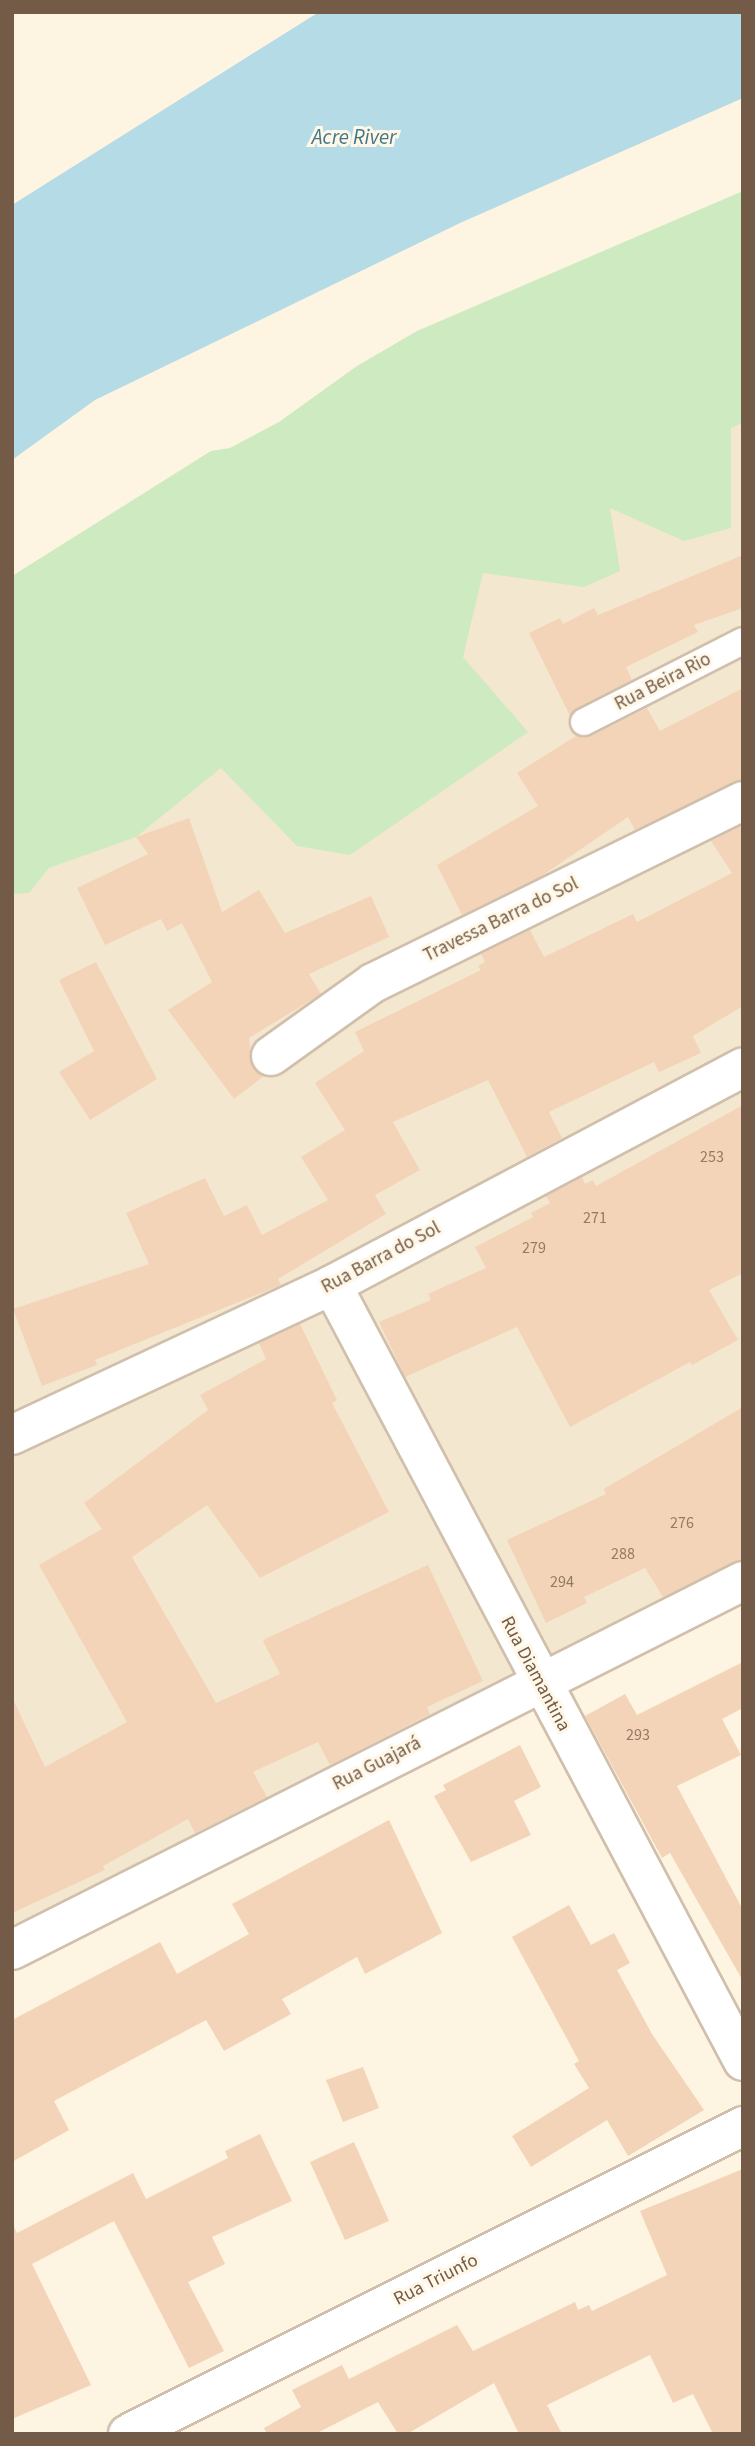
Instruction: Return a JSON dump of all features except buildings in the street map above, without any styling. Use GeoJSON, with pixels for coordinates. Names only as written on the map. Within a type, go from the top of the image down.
{"type":"FeatureCollection","features":[{"type":"Feature","properties":{"kind":"street","name":"Travessa Barra do Sol"},"geometry":{"type":"LineString","coordinates":[[271,1056],[373,982],[743,801]]}},
{"type":"Feature","properties":{"kind":"street","name":"Rua Barra do Sol"},"geometry":{"type":"LineString","coordinates":[[12,1435],[332,1285],[743,1067]]}},
{"type":"Feature","properties":{"kind":"street","name":"Rua Diamantina"},"geometry":{"type":"LineString","coordinates":[[332,1285],[538,1681],[743,2061]]}},
{"type":"Feature","properties":{"kind":"street","name":"Rua Guajará"},"geometry":{"type":"LineString","coordinates":[[12,1950],[538,1681],[743,1581]]}},
{"type":"Feature","properties":{"kind":"street","name":"Rua Triunfo"},"geometry":{"type":"LineString","coordinates":[[128,2434],[743,2126]]}},
{"type":"Feature","properties":{"kind":"lane","name":"Rua Beira Rio"},"geometry":{"type":"LineString","coordinates":[[584,722],[743,641]]}},
{"type":"Feature","properties":{"kind":"shaded area"},"geometry":{"type":"Polygon","coordinates":[[[743,232],[743,1599],[12,1960],[12,655],[743,232]]]}},
{"type":"Feature","properties":{"kind":"green space"},"geometry":{"type":"Polygon","coordinates":[[[743,191],[743,422],[731,428],[731,528],[684,541],[610,508],[620,571],[584,587],[483,573],[463,657],[528,732],[350,855],[297,846],[221,768],[136,837],[49,868],[29,893],[12,894],[12,576],[211,451],[230,448],[279,422],[357,366],[417,331],[743,191]]]}},
{"type":"Feature","properties":{"kind":"water","name":"Acre River"},"geometry":{"type":"Polygon","coordinates":[[[319,12],[743,12],[743,98],[460,223],[95,400],[12,460],[12,205],[319,12]]]}}]}
